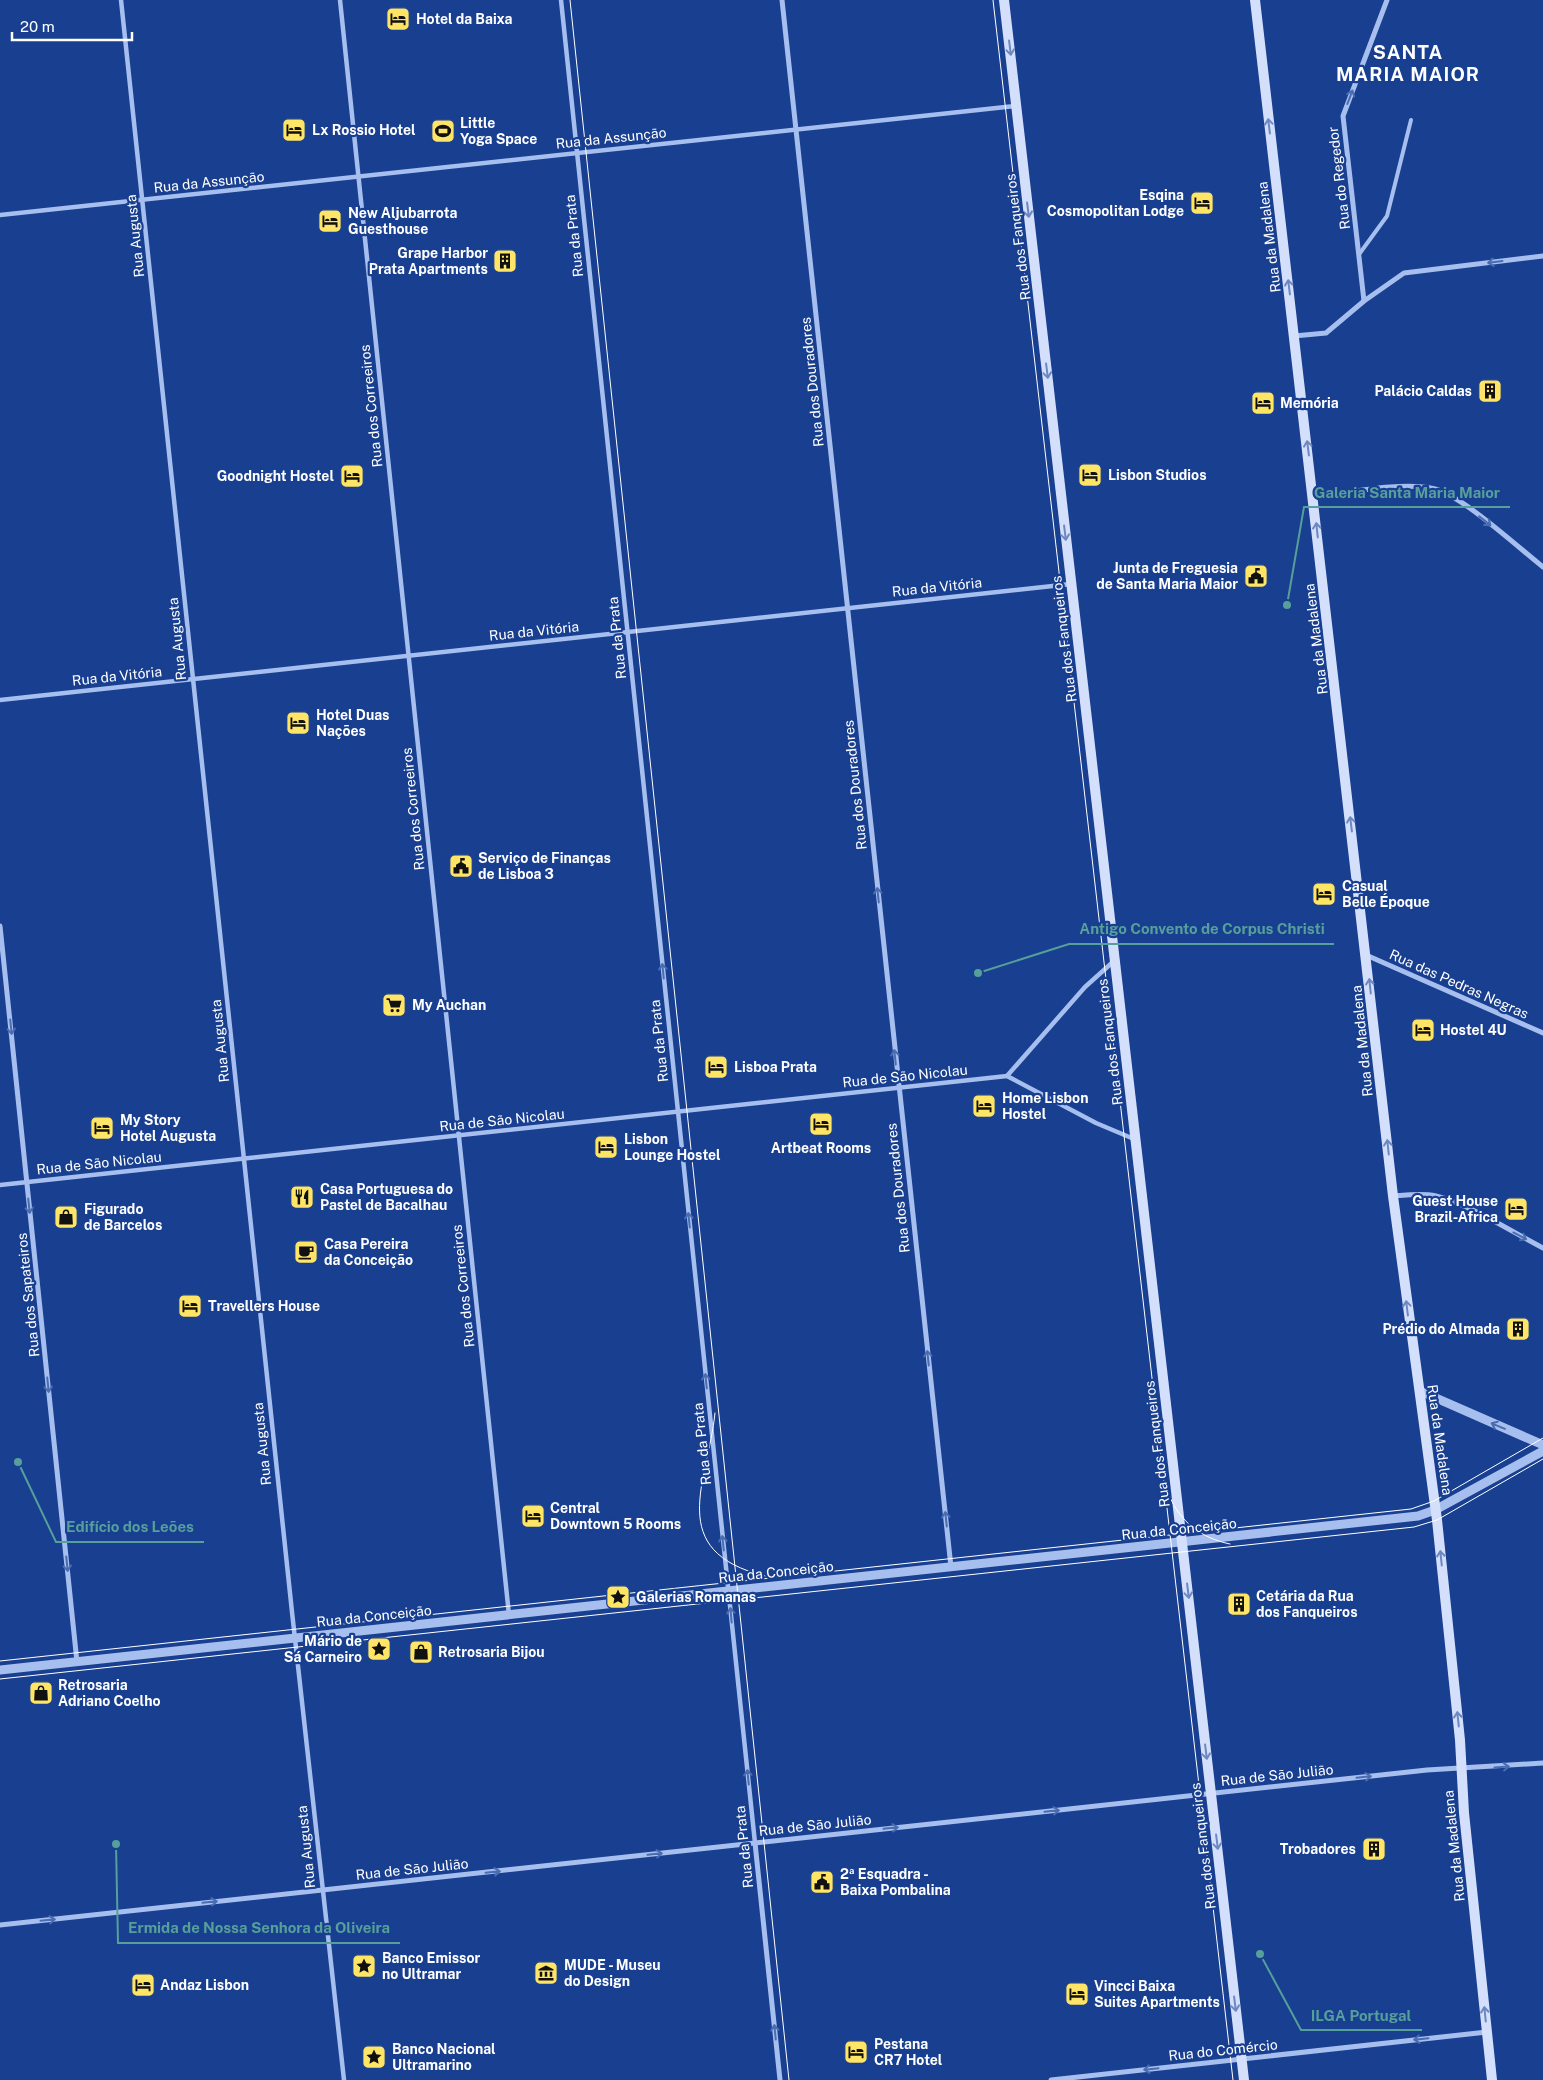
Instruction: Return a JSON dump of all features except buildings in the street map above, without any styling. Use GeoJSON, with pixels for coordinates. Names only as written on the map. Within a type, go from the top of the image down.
{"type":"FeatureCollection","features":[{"type":"Feature","properties":{"kind":"main road","name":"Rua dos Fanqueiros"},"geometry":{"type":"LineString","coordinates":[[1004,0],[1244,2080]]}},
{"type":"Feature","properties":{"kind":"main road","name":"Rua da Madalena"},"geometry":{"type":"LineString","coordinates":[[1255,0],[1393,1196],[1414,1366],[1420,1391],[1435,1510],[1460,1740],[1460,1768],[1492,2080]]}},
{"type":"Feature","properties":{"kind":"street","name":"Rua Augusta"},"geometry":{"type":"LineString","coordinates":[[121,0],[294,1638],[344,2080]]}},
{"type":"Feature","properties":{"kind":"street","name":"Rua dos Correeiros"},"geometry":{"type":"LineString","coordinates":[[340,0],[509,1615]]}},
{"type":"Feature","properties":{"kind":"street","name":"Rua da Prata"},"geometry":{"type":"LineString","coordinates":[[561,0],[780,2080]]}},
{"type":"Feature","properties":{"kind":"street","name":"Rua dos Douradores"},"geometry":{"type":"LineString","coordinates":[[782,0],[951,1568]]}},
{"type":"Feature","properties":{"kind":"street","name":"Rua do Regedor"},"geometry":{"type":"LineString","coordinates":[[1364,301],[1343,116],[1387,0]]}},
{"type":"Feature","properties":{"kind":"street","name":"Rua da Assunção"},"geometry":{"type":"LineString","coordinates":[[0,215],[1016,106]]}},
{"type":"Feature","properties":{"kind":"street"},"geometry":{"type":"LineString","coordinates":[[1294,336],[1326,333],[1364,301],[1404,273],[1543,256]]}},
{"type":"Feature","properties":{"kind":"street"},"geometry":{"type":"LineString","coordinates":[[1313,497],[1412,486],[1436,489],[1454,497],[1543,567]]}},
{"type":"Feature","properties":{"kind":"street","name":"Rua da Vitória"},"geometry":{"type":"LineString","coordinates":[[0,700],[1071,584]]}},
{"type":"Feature","properties":{"kind":"street","name":"Rua dos Sapateiros"},"geometry":{"type":"LineString","coordinates":[[0,926],[77,1662]]}},
{"type":"Feature","properties":{"kind":"street","name":"Rua das Pedras Negras"},"geometry":{"type":"LineString","coordinates":[[1366,955],[1543,1033]]}},
{"type":"Feature","properties":{"kind":"street"},"geometry":{"type":"LineString","coordinates":[[1115,960],[1085,987],[1006,1076],[1096,1123],[1135,1139]]}},
{"type":"Feature","properties":{"kind":"street","name":"Rua de São Nicolau"},"geometry":{"type":"LineString","coordinates":[[0,1185],[1006,1076]]}},
{"type":"Feature","properties":{"kind":"street"},"geometry":{"type":"LineString","coordinates":[[1393,1196],[1419,1194],[1436,1196],[1543,1248]]}},
{"type":"Feature","properties":{"kind":"street"},"geometry":{"type":"LineString","coordinates":[[1420,1391],[1543,1445]]}},
{"type":"Feature","properties":{"kind":"street","name":"Rua da Conceição"},"geometry":{"type":"LineString","coordinates":[[0,1670],[1418,1516],[1435,1510],[1543,1451]]}},
{"type":"Feature","properties":{"kind":"street","name":"Rua de São Julião"},"geometry":{"type":"LineString","coordinates":[[0,1925],[1211,1794],[1460,1768],[1499,1768],[1543,1763]]}},
{"type":"Feature","properties":{"kind":"street","name":"Rua do Comércio"},"geometry":{"type":"LineString","coordinates":[[1051,2080],[1487,2032]]}},
{"type":"Feature","properties":{"kind":"lane"},"geometry":{"type":"LineString","coordinates":[[1360,253],[1387,216],[1411,120]]}},
{"type":"Feature","properties":{"kind":"tram line"},"geometry":{"type":"LineString","coordinates":[[570,0],[789,2080]]}},
{"type":"Feature","properties":{"kind":"tram line"},"geometry":{"type":"LineString","coordinates":[[993,0],[1233,2080]]}},
{"type":"Feature","properties":{"kind":"tram line"},"geometry":{"type":"LineString","coordinates":[[715,1413],[701,1488],[700,1511],[703,1532],[714,1550],[734,1565],[765,1576]]}},
{"type":"Feature","properties":{"kind":"tram line"},"geometry":{"type":"LineString","coordinates":[[0,1661],[1411,1509],[1434,1501],[1543,1438]]}},
{"type":"Feature","properties":{"kind":"tram line"},"geometry":{"type":"LineString","coordinates":[[0,1679],[1414,1527],[1437,1520],[1543,1459]]}},
{"type":"Feature","properties":{"kind":"tram line"},"geometry":{"type":"LineString","coordinates":[[1169,1495],[1185,1521],[1210,1538],[1230,1544]]}},
{"type":"Feature","properties":{"kind":"place","name":"Hotel da Baixa"},"geometry":{"type":"Point","coordinates":[398,19]}},
{"type":"Feature","properties":{"kind":"place","name":"Lx Rossio Hotel"},"geometry":{"type":"Point","coordinates":[294,130]}},
{"type":"Feature","properties":{"kind":"place","name":"Little Yoga Space"},"geometry":{"type":"Point","coordinates":[443,131]}},
{"type":"Feature","properties":{"kind":"place","name":"Esqina Cosmopolitan Lodge"},"geometry":{"type":"Point","coordinates":[1202,203]}},
{"type":"Feature","properties":{"kind":"place","name":"New Aljubarrota Guesthouse"},"geometry":{"type":"Point","coordinates":[330,221]}},
{"type":"Feature","properties":{"kind":"place","name":"Grape Harbor Prata Apartments"},"geometry":{"type":"Point","coordinates":[505,261]}},
{"type":"Feature","properties":{"kind":"place","name":"Palácio Caldas"},"geometry":{"type":"Point","coordinates":[1490,391]}},
{"type":"Feature","properties":{"kind":"place","name":"Memória"},"geometry":{"type":"Point","coordinates":[1263,403]}},
{"type":"Feature","properties":{"kind":"place","name":"Lisbon Studios"},"geometry":{"type":"Point","coordinates":[1090,475]}},
{"type":"Feature","properties":{"kind":"place","name":"Goodnight Hostel"},"geometry":{"type":"Point","coordinates":[352,476]}},
{"type":"Feature","properties":{"kind":"place","name":"Junta de Freguesia de Santa Maria Maior"},"geometry":{"type":"Point","coordinates":[1256,576]}},
{"type":"Feature","properties":{"kind":"place","name":"Galeria Santa Maria Maior"},"geometry":{"type":"Point","coordinates":[1287,605]}},
{"type":"Feature","properties":{"kind":"place","name":"Hotel Duas Nações"},"geometry":{"type":"Point","coordinates":[298,723]}},
{"type":"Feature","properties":{"kind":"place","name":"Serviço de Finanças de Lisboa 3"},"geometry":{"type":"Point","coordinates":[461,866]}},
{"type":"Feature","properties":{"kind":"place","name":"Casual Belle Époque"},"geometry":{"type":"Point","coordinates":[1324,894]}},
{"type":"Feature","properties":{"kind":"place","name":"Antigo Convento de Corpus Christi"},"geometry":{"type":"Point","coordinates":[978,973]}},
{"type":"Feature","properties":{"kind":"place","name":"My Auchan"},"geometry":{"type":"Point","coordinates":[394,1005]}},
{"type":"Feature","properties":{"kind":"place","name":"Hostel 4U"},"geometry":{"type":"Point","coordinates":[1423,1030]}},
{"type":"Feature","properties":{"kind":"place","name":"Lisboa Prata"},"geometry":{"type":"Point","coordinates":[716,1067]}},
{"type":"Feature","properties":{"kind":"place","name":"Home Lisbon Hostel"},"geometry":{"type":"Point","coordinates":[984,1106]}},
{"type":"Feature","properties":{"kind":"place","name":"Artbeat Rooms"},"geometry":{"type":"Point","coordinates":[821,1124]}},
{"type":"Feature","properties":{"kind":"place","name":"My Story Hotel Augusta"},"geometry":{"type":"Point","coordinates":[102,1128]}},
{"type":"Feature","properties":{"kind":"place","name":"Lisbon Lounge Hostel"},"geometry":{"type":"Point","coordinates":[606,1147]}},
{"type":"Feature","properties":{"kind":"place","name":"Casa Portuguesa do Pastel de Bacalhau"},"geometry":{"type":"Point","coordinates":[302,1197]}},
{"type":"Feature","properties":{"kind":"place","name":"Guest House Brazil-Africa"},"geometry":{"type":"Point","coordinates":[1516,1209]}},
{"type":"Feature","properties":{"kind":"place","name":"Figurado de Barcelos"},"geometry":{"type":"Point","coordinates":[66,1217]}},
{"type":"Feature","properties":{"kind":"place","name":"Casa Pereira da Conceição"},"geometry":{"type":"Point","coordinates":[306,1252]}},
{"type":"Feature","properties":{"kind":"place","name":"Travellers House"},"geometry":{"type":"Point","coordinates":[190,1306]}},
{"type":"Feature","properties":{"kind":"place","name":"Prédio do Almada"},"geometry":{"type":"Point","coordinates":[1518,1329]}},
{"type":"Feature","properties":{"kind":"place","name":"Edifício dos Leões"},"geometry":{"type":"Point","coordinates":[18,1462]}},
{"type":"Feature","properties":{"kind":"place","name":"Central Downtown 5 Rooms"},"geometry":{"type":"Point","coordinates":[533,1516]}},
{"type":"Feature","properties":{"kind":"place","name":"Galerias Romanas"},"geometry":{"type":"Point","coordinates":[618,1597]}},
{"type":"Feature","properties":{"kind":"place","name":"Cetária da Rua dos Fanqueiros"},"geometry":{"type":"Point","coordinates":[1239,1604]}},
{"type":"Feature","properties":{"kind":"place","name":"Mário de Sá Carneiro"},"geometry":{"type":"Point","coordinates":[379,1649]}},
{"type":"Feature","properties":{"kind":"place","name":"Retrosaria Bijou"},"geometry":{"type":"Point","coordinates":[421,1652]}},
{"type":"Feature","properties":{"kind":"place","name":"Retrosaria Adriano Coelho"},"geometry":{"type":"Point","coordinates":[41,1693]}},
{"type":"Feature","properties":{"kind":"place","name":"Ermida de Nossa Senhora da Oliveira"},"geometry":{"type":"Point","coordinates":[116,1844]}},
{"type":"Feature","properties":{"kind":"place","name":"Trobadores"},"geometry":{"type":"Point","coordinates":[1374,1849]}},
{"type":"Feature","properties":{"kind":"place","name":"2ª Esquadra - Baixa Pombalina"},"geometry":{"type":"Point","coordinates":[822,1882]}},
{"type":"Feature","properties":{"kind":"place","name":"ILGA Portugal"},"geometry":{"type":"Point","coordinates":[1260,1954]}},
{"type":"Feature","properties":{"kind":"place","name":"Banco Emissor no Ultramar"},"geometry":{"type":"Point","coordinates":[364,1966]}},
{"type":"Feature","properties":{"kind":"place","name":"MUDE - Museu do Design"},"geometry":{"type":"Point","coordinates":[546,1973]}},
{"type":"Feature","properties":{"kind":"place","name":"Andaz Lisbon"},"geometry":{"type":"Point","coordinates":[143,1985]}},
{"type":"Feature","properties":{"kind":"place","name":"Vincci Baixa Suites Apartments"},"geometry":{"type":"Point","coordinates":[1077,1994]}},
{"type":"Feature","properties":{"kind":"place","name":"Pestana CR7 Hotel"},"geometry":{"type":"Point","coordinates":[856,2052]}},
{"type":"Feature","properties":{"kind":"place","name":"Banco Nacional Ultramarino"},"geometry":{"type":"Point","coordinates":[374,2057]}},
{"type":"Feature","properties":{"kind":"district","name":"SANTA MARIA MAIOR"},"geometry":{"type":"Point","coordinates":[1408,63]}}]}
